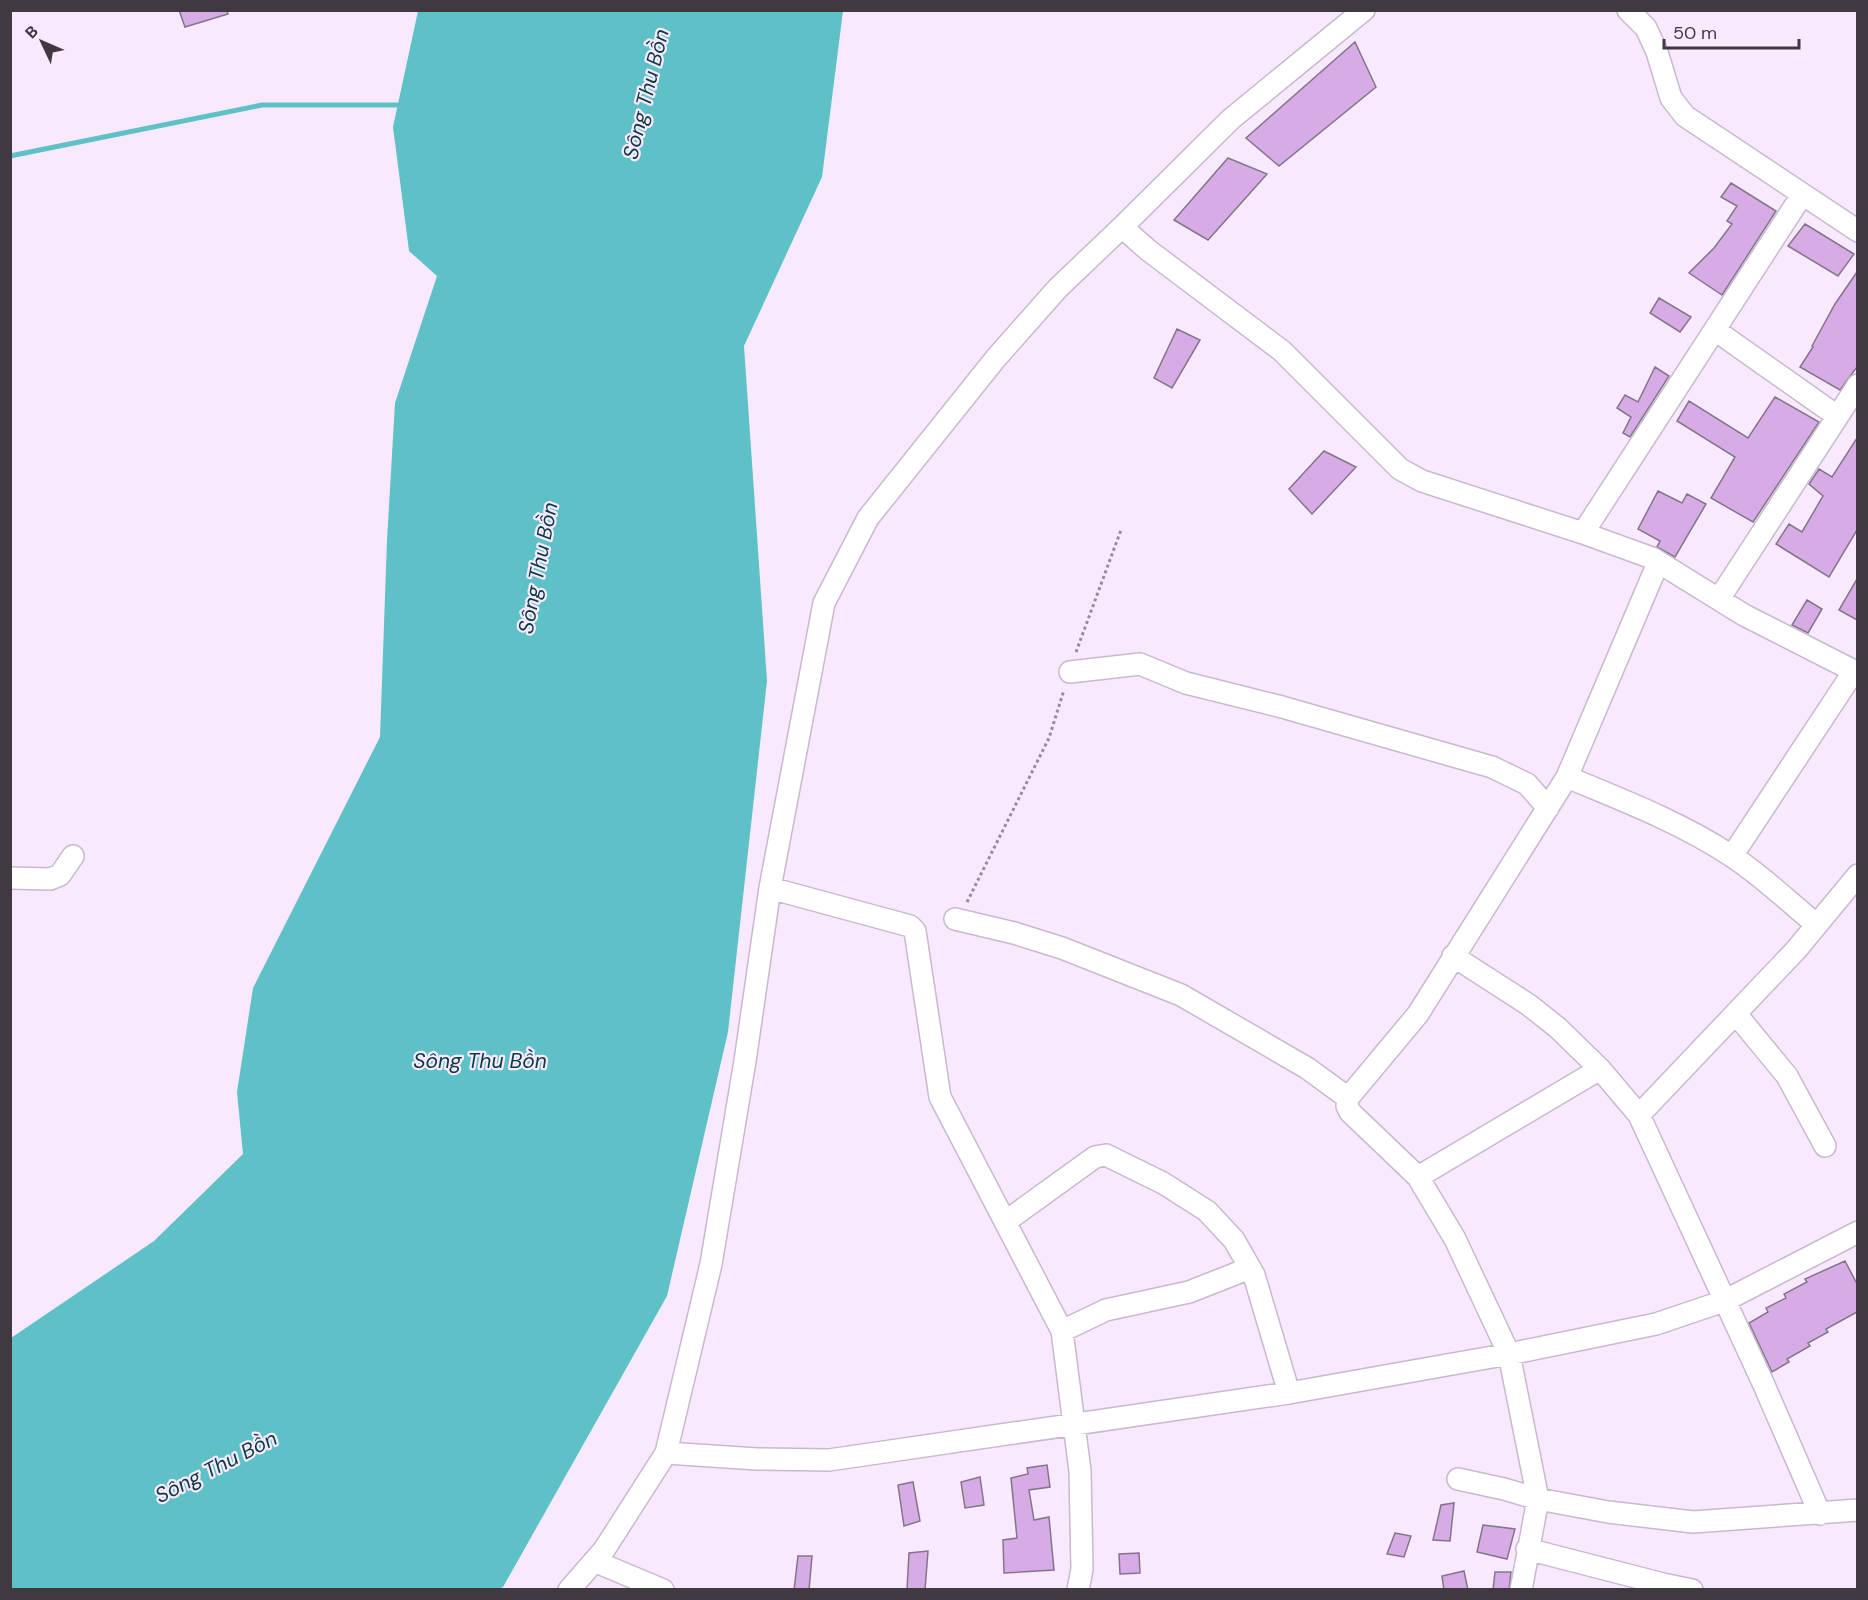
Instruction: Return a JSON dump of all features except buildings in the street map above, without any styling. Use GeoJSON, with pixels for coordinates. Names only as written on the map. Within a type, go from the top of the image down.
{"type":"FeatureCollection","features":[{"type":"Feature","properties":{"kind":"street"},"geometry":{"type":"LineString","coordinates":[[569,1590],[604,1550],[666,1453],[711,1264],[745,1061],[770,888],[824,603],[868,518],[996,358],[1058,288],[1231,119],[1364,10]]}},
{"type":"Feature","properties":{"kind":"street"},"geometry":{"type":"LineString","coordinates":[[1629,10],[1646,28],[1657,52],[1671,98],[1685,116],[1857,231]]}},
{"type":"Feature","properties":{"kind":"street"},"geometry":{"type":"LineString","coordinates":[[1583,533],[1802,195]]}},
{"type":"Feature","properties":{"kind":"street"},"geometry":{"type":"LineString","coordinates":[[1122,227],[1148,250],[1282,351],[1400,469],[1422,481],[1583,533],[1658,562],[1744,615],[1856,672],[1732,856]]}},
{"type":"Feature","properties":{"kind":"street"},"geometry":{"type":"LineString","coordinates":[[1715,330],[1837,416]]}},
{"type":"Feature","properties":{"kind":"street"},"geometry":{"type":"LineString","coordinates":[[1719,599],[1857,385]]}},
{"type":"Feature","properties":{"kind":"street"},"geometry":{"type":"LineString","coordinates":[[1521,1590],[1538,1499],[1509,1354],[1455,1239],[1418,1177],[1350,1112],[1347,1107],[1348,1098],[1418,1014],[1567,777],[1658,562]]}},
{"type":"Feature","properties":{"kind":"street"},"geometry":{"type":"LineString","coordinates":[[1070,672],[1140,664],[1186,682],[1492,767],[1527,784],[1548,808]]}},
{"type":"Feature","properties":{"kind":"street"},"geometry":{"type":"LineString","coordinates":[[1567,777],[1687,830],[1732,856],[1816,925]]}},
{"type":"Feature","properties":{"kind":"street"},"geometry":{"type":"LineString","coordinates":[[10,879],[50,879],[60,875],[73,856]]}},
{"type":"Feature","properties":{"kind":"street"},"geometry":{"type":"LineString","coordinates":[[1639,1115],[1796,950],[1857,875]]}},
{"type":"Feature","properties":{"kind":"street"},"geometry":{"type":"LineString","coordinates":[[770,888],[907,925],[915,931],[940,1097],[1062,1330],[1080,1472],[1082,1569],[1078,1590]]}},
{"type":"Feature","properties":{"kind":"street"},"geometry":{"type":"LineString","coordinates":[[955,919],[1014,933],[1062,948],[1181,995],[1308,1068],[1348,1098]]}},
{"type":"Feature","properties":{"kind":"street"},"geometry":{"type":"LineString","coordinates":[[1453,956],[1530,1005],[1558,1028],[1600,1069],[1639,1115],[1764,1385],[1820,1514]]}},
{"type":"Feature","properties":{"kind":"street"},"geometry":{"type":"LineString","coordinates":[[1736,1014],[1787,1076],[1825,1146]]}},
{"type":"Feature","properties":{"kind":"street"},"geometry":{"type":"LineString","coordinates":[[1418,1177],[1600,1069]]}},
{"type":"Feature","properties":{"kind":"street"},"geometry":{"type":"LineString","coordinates":[[1005,1222],[1095,1157],[1106,1155],[1163,1183],[1207,1211],[1234,1240],[1251,1268],[1289,1393]]}},
{"type":"Feature","properties":{"kind":"street"},"geometry":{"type":"LineString","coordinates":[[666,1453],[757,1459],[829,1460],[1289,1393],[1509,1354],[1656,1324],[1724,1301],[1857,1232]]}},
{"type":"Feature","properties":{"kind":"street"},"geometry":{"type":"LineString","coordinates":[[1062,1330],[1106,1310],[1189,1292],[1251,1268]]}},
{"type":"Feature","properties":{"kind":"street"},"geometry":{"type":"LineString","coordinates":[[1458,1479],[1538,1499],[1608,1512],[1692,1522],[1857,1510]]}},
{"type":"Feature","properties":{"kind":"street"},"geometry":{"type":"LineString","coordinates":[[1527,1549],[1692,1590]]}},
{"type":"Feature","properties":{"kind":"street"},"geometry":{"type":"LineString","coordinates":[[594,1562],[663,1590]]}},
{"type":"Feature","properties":{"kind":"path"},"geometry":{"type":"LineString","coordinates":[[955,919],[963,910],[1049,738],[1083,630],[1121,530]]}},
{"type":"Feature","properties":{"kind":"water","name":"Sông Thu Bồn"},"geometry":{"type":"Polygon","coordinates":[[[418,11],[843,11],[822,177],[744,346],[767,681],[728,1032],[667,1296],[503,1587],[498,1589],[11,1589],[11,1338],[154,1241],[243,1154],[237,1092],[253,988],[380,737],[387,540],[395,403],[437,276],[409,251],[393,127],[418,11]]]}},
{"type":"Feature","properties":{"kind":"waterway"},"geometry":{"type":"LineString","coordinates":[[10,156],[262,105],[406,105]]}}]}
